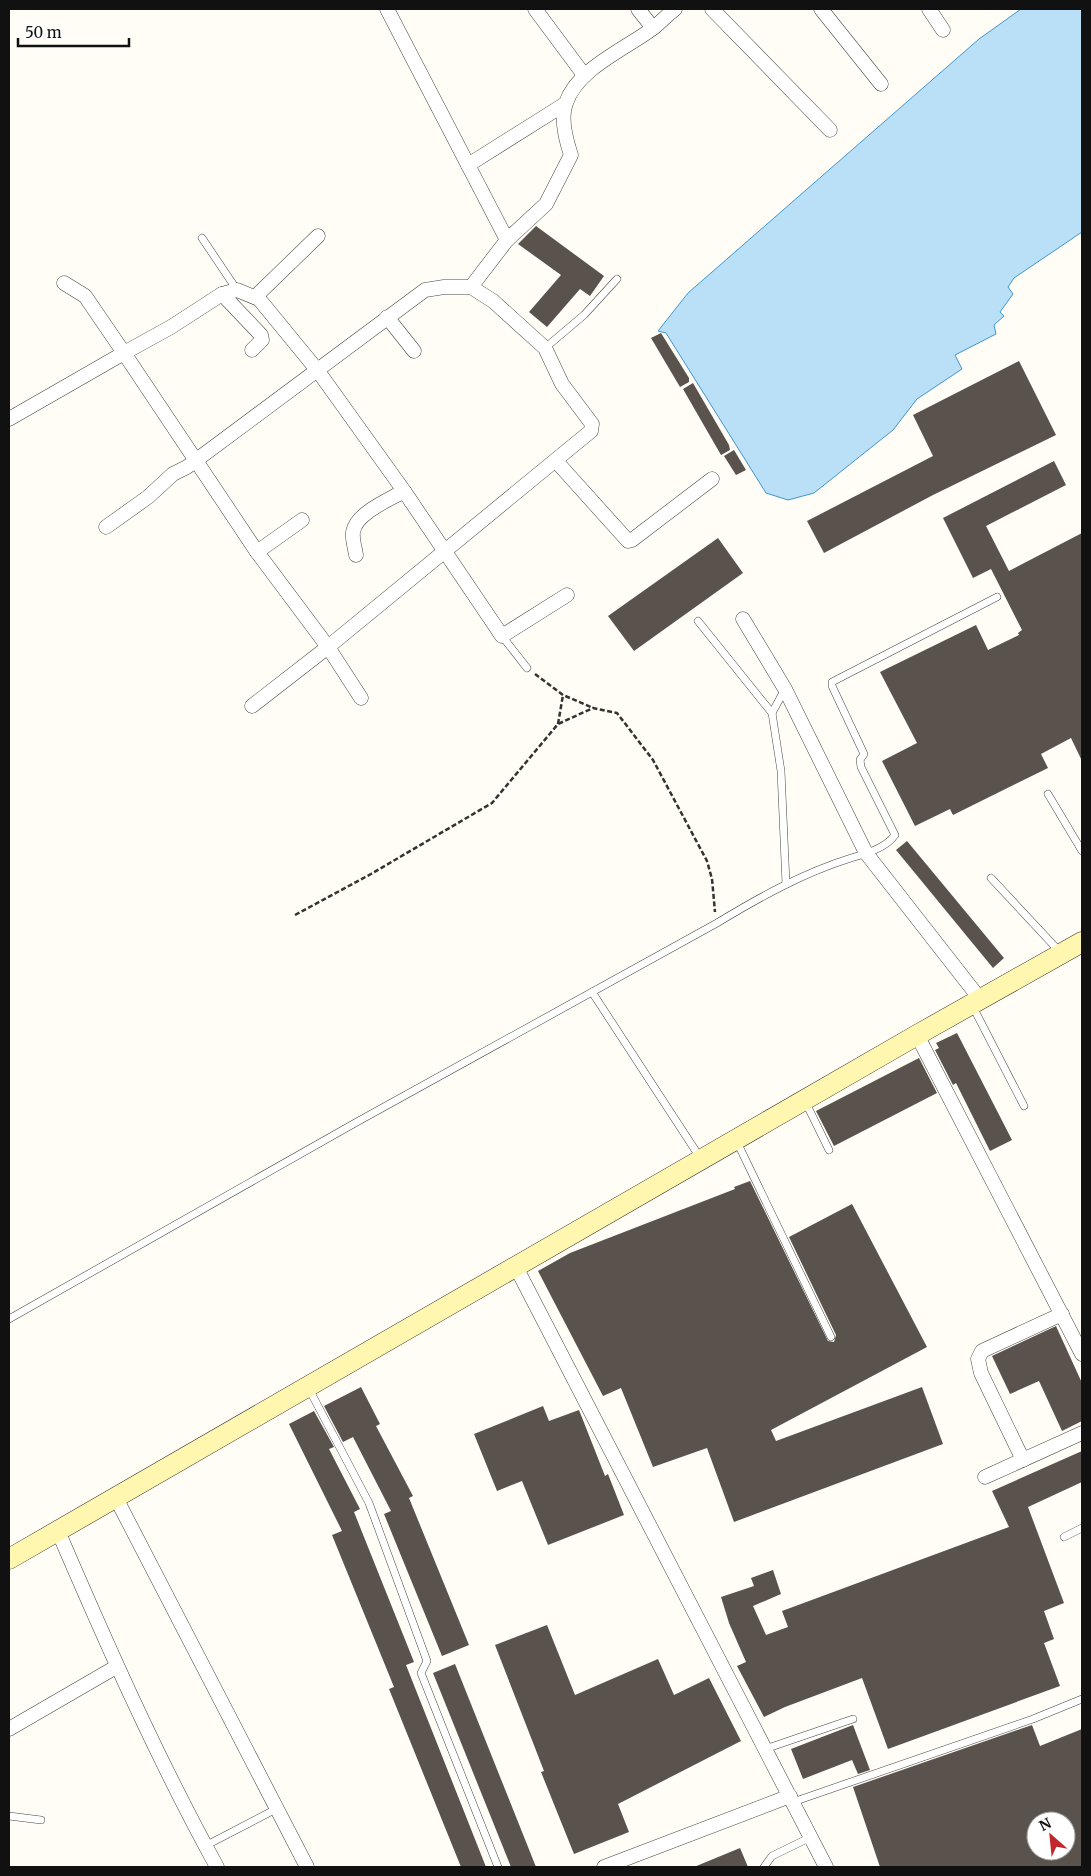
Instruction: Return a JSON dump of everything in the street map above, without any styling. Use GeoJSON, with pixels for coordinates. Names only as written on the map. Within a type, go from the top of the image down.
{"type":"FeatureCollection","features":[{"type":"Feature","properties":{"kind":"street"},"geometry":{"type":"LineString","coordinates":[[387,9],[507,240]]}},
{"type":"Feature","properties":{"kind":"street"},"geometry":{"type":"LineString","coordinates":[[535,9],[584,76]]}},
{"type":"Feature","properties":{"kind":"street"},"geometry":{"type":"LineString","coordinates":[[638,9],[653,28]]}},
{"type":"Feature","properties":{"kind":"street"},"geometry":{"type":"LineString","coordinates":[[471,287],[507,240],[546,204],[570,155],[565,133],[565,104],[570,92],[584,76],[653,28],[675,9]]}},
{"type":"Feature","properties":{"kind":"street"},"geometry":{"type":"LineString","coordinates":[[712,9],[830,130]]}},
{"type":"Feature","properties":{"kind":"street"},"geometry":{"type":"LineString","coordinates":[[821,9],[881,84]]}},
{"type":"Feature","properties":{"kind":"street"},"geometry":{"type":"LineString","coordinates":[[929,9],[943,30]]}},
{"type":"Feature","properties":{"kind":"street"},"geometry":{"type":"LineString","coordinates":[[468,165],[565,104]]}},
{"type":"Feature","properties":{"kind":"street"},"geometry":{"type":"LineString","coordinates":[[255,297],[318,236]]}},
{"type":"Feature","properties":{"kind":"street"},"geometry":{"type":"LineString","coordinates":[[64,283],[85,296],[256,552],[328,647],[361,698]]}},
{"type":"Feature","properties":{"kind":"street"},"geometry":{"type":"LineString","coordinates":[[106,527],[148,497],[173,474],[318,371],[425,290],[444,286],[471,287],[493,301],[545,348],[562,384],[592,424],[591,431],[328,647],[252,706]]}},
{"type":"Feature","properties":{"kind":"street"},"geometry":{"type":"LineString","coordinates":[[9,419],[124,354],[222,294],[237,290],[255,297],[294,340],[318,371],[404,491],[502,636],[567,595]]}},
{"type":"Feature","properties":{"kind":"street"},"geometry":{"type":"LineString","coordinates":[[222,294],[260,334],[262,340],[252,350]]}},
{"type":"Feature","properties":{"kind":"street"},"geometry":{"type":"LineString","coordinates":[[387,317],[414,351]]}},
{"type":"Feature","properties":{"kind":"street"},"geometry":{"type":"LineString","coordinates":[[556,461],[628,541],[632,540],[712,479]]}},
{"type":"Feature","properties":{"kind":"street"},"geometry":{"type":"LineString","coordinates":[[356,555],[352,534],[355,525],[366,515],[404,491]]}},
{"type":"Feature","properties":{"kind":"street"},"geometry":{"type":"LineString","coordinates":[[256,552],[302,520]]}},
{"type":"Feature","properties":{"kind":"street"},"geometry":{"type":"LineString","coordinates":[[743,619],[785,689],[866,853],[976,1002]]}},
{"type":"Feature","properties":{"kind":"street"},"geometry":{"type":"LineString","coordinates":[[9,1559],[736,1139],[1082,942]]}},
{"type":"Feature","properties":{"kind":"street"},"geometry":{"type":"LineString","coordinates":[[917,1035],[1082,1354]]}},
{"type":"Feature","properties":{"kind":"street"},"geometry":{"type":"LineString","coordinates":[[516,1267],[826,1867]]}},
{"type":"Feature","properties":{"kind":"street"},"geometry":{"type":"LineString","coordinates":[[1023,1460],[980,1373],[978,1359],[982,1350],[1062,1314]]}},
{"type":"Feature","properties":{"kind":"street"},"geometry":{"type":"LineString","coordinates":[[986,1478],[1082,1433]]}},
{"type":"Feature","properties":{"kind":"street"},"geometry":{"type":"LineString","coordinates":[[116,1498],[307,1867]]}},
{"type":"Feature","properties":{"kind":"street"},"geometry":{"type":"LineString","coordinates":[[58,1531],[116,1667],[184,1807],[217,1867]]}},
{"type":"Feature","properties":{"kind":"street"},"geometry":{"type":"LineString","coordinates":[[9,1728],[116,1667]]}},
{"type":"Feature","properties":{"kind":"street"},"geometry":{"type":"LineString","coordinates":[[604,1867],[791,1799]]}},
{"type":"Feature","properties":{"kind":"lane"},"geometry":{"type":"LineString","coordinates":[[202,238],[237,290]]}},
{"type":"Feature","properties":{"kind":"lane"},"geometry":{"type":"LineString","coordinates":[[545,348],[584,315],[617,279]]}},
{"type":"Feature","properties":{"kind":"lane"},"geometry":{"type":"LineString","coordinates":[[9,1319],[347,1127],[717,923],[773,889],[828,865],[866,853],[886,843],[895,835],[861,766],[860,760],[864,754],[832,686],[832,682],[997,597]]}},
{"type":"Feature","properties":{"kind":"lane"},"geometry":{"type":"LineString","coordinates":[[698,621],[772,713],[781,771],[786,884]]}},
{"type":"Feature","properties":{"kind":"lane"},"geometry":{"type":"LineString","coordinates":[[502,636],[527,668]]}},
{"type":"Feature","properties":{"kind":"lane"},"geometry":{"type":"LineString","coordinates":[[772,713],[785,689]]}},
{"type":"Feature","properties":{"kind":"lane"},"geometry":{"type":"LineString","coordinates":[[1048,794],[1082,851]]}},
{"type":"Feature","properties":{"kind":"lane"},"geometry":{"type":"LineString","coordinates":[[990,878],[1062,954]]}},
{"type":"Feature","properties":{"kind":"lane"},"geometry":{"type":"LineString","coordinates":[[592,992],[701,1160]]}},
{"type":"Feature","properties":{"kind":"lane"},"geometry":{"type":"LineString","coordinates":[[976,1002],[1024,1106]]}},
{"type":"Feature","properties":{"kind":"lane"},"geometry":{"type":"LineString","coordinates":[[805,1100],[829,1150]]}},
{"type":"Feature","properties":{"kind":"lane"},"geometry":{"type":"LineString","coordinates":[[736,1139],[831,1337]]}},
{"type":"Feature","properties":{"kind":"lane"},"geometry":{"type":"LineString","coordinates":[[308,1387],[369,1503],[427,1661],[421,1672],[498,1867]]}},
{"type":"Feature","properties":{"kind":"lane"},"geometry":{"type":"LineString","coordinates":[[1064,1537],[1082,1528]]}},
{"type":"Feature","properties":{"kind":"lane"},"geometry":{"type":"LineString","coordinates":[[791,1799],[1033,1720],[1082,1699]]}},
{"type":"Feature","properties":{"kind":"lane"},"geometry":{"type":"LineString","coordinates":[[765,1749],[853,1719]]}},
{"type":"Feature","properties":{"kind":"lane"},"geometry":{"type":"LineString","coordinates":[[206,1846],[278,1808]]}},
{"type":"Feature","properties":{"kind":"lane"},"geometry":{"type":"LineString","coordinates":[[9,1816],[41,1820]]}},
{"type":"Feature","properties":{"kind":"lane"},"geometry":{"type":"LineString","coordinates":[[764,1867],[772,1856],[811,1837]]}},
{"type":"Feature","properties":{"kind":"path"},"geometry":{"type":"LineString","coordinates":[[534,673],[562,695],[593,708],[617,713],[653,760],[707,861],[712,879],[717,923]]}},
{"type":"Feature","properties":{"kind":"path"},"geometry":{"type":"LineString","coordinates":[[558,724],[562,695]]}},
{"type":"Feature","properties":{"kind":"path"},"geometry":{"type":"LineString","coordinates":[[295,915],[372,874],[492,803],[558,724],[593,708]]}},
{"type":"Feature","properties":{"kind":"water"},"geometry":{"type":"Polygon","coordinates":[[[1021,9],[1082,9],[1082,232],[1014,278],[1008,287],[1013,294],[1000,312],[1004,316],[994,325],[996,334],[955,355],[962,369],[917,399],[893,430],[814,493],[788,500],[766,493],[666,333],[658,331],[688,293],[979,39],[1021,9]]]}},
{"type":"Feature","properties":{"kind":"building"},"geometry":{"type":"Polygon","coordinates":[[[536,226],[604,276],[590,296],[580,289],[547,327],[529,312],[561,275],[518,244],[536,226]]]}},
{"type":"Feature","properties":{"kind":"building"},"geometry":{"type":"Polygon","coordinates":[[[661,333],[689,378],[689,382],[680,387],[651,338],[661,333]]]}},
{"type":"Feature","properties":{"kind":"building"},"geometry":{"type":"Polygon","coordinates":[[[1019,361],[1056,435],[933,495],[824,553],[807,521],[933,456],[913,415],[1019,361]]]}},
{"type":"Feature","properties":{"kind":"building"},"geometry":{"type":"Polygon","coordinates":[[[693,383],[729,445],[730,450],[721,455],[683,389],[693,383]]]}},
{"type":"Feature","properties":{"kind":"building"},"geometry":{"type":"Polygon","coordinates":[[[734,450],[746,470],[736,475],[724,456],[734,450]]]}},
{"type":"Feature","properties":{"kind":"building"},"geometry":{"type":"Polygon","coordinates":[[[1054,461],[1066,485],[986,526],[1009,571],[1082,533],[1082,761],[1071,738],[1041,754],[1048,768],[953,815],[950,809],[915,826],[882,761],[917,743],[880,672],[976,625],[988,650],[1019,635],[1018,633],[1022,630],[991,569],[973,578],[943,518],[1054,461]]]}},
{"type":"Feature","properties":{"kind":"building"},"geometry":{"type":"Polygon","coordinates":[[[718,538],[743,573],[634,651],[608,616],[718,538]]]}},
{"type":"Feature","properties":{"kind":"building"},"geometry":{"type":"Polygon","coordinates":[[[907,841],[1004,958],[993,968],[896,850],[907,841]]]}},
{"type":"Feature","properties":{"kind":"building"},"geometry":{"type":"Polygon","coordinates":[[[957,1033],[1012,1140],[990,1151],[956,1083],[953,1085],[935,1050],[939,1048],[936,1043],[957,1033]]]}},
{"type":"Feature","properties":{"kind":"building"},"geometry":{"type":"Polygon","coordinates":[[[919,1058],[937,1093],[834,1146],[816,1111],[919,1058]]]}},
{"type":"Feature","properties":{"kind":"building"},"geometry":{"type":"Polygon","coordinates":[[[750,1181],[828,1341],[834,1342],[836,1335],[789,1237],[852,1204],[927,1347],[771,1430],[776,1441],[922,1387],[943,1444],[734,1522],[707,1448],[653,1467],[621,1388],[603,1396],[538,1271],[570,1253],[735,1189],[734,1187],[750,1181]]]}},
{"type":"Feature","properties":{"kind":"building"},"geometry":{"type":"Polygon","coordinates":[[[1056,1326],[1082,1383],[1082,1421],[1062,1431],[1039,1381],[1010,1394],[992,1356],[1056,1326]]]}},
{"type":"Feature","properties":{"kind":"building"},"geometry":{"type":"Polygon","coordinates":[[[361,1387],[380,1424],[376,1426],[413,1496],[409,1498],[469,1645],[442,1656],[384,1514],[391,1511],[353,1437],[343,1442],[324,1406],[361,1387]]]}},
{"type":"Feature","properties":{"kind":"building"},"geometry":{"type":"Polygon","coordinates":[[[543,1406],[549,1421],[579,1410],[605,1476],[608,1474],[624,1515],[548,1545],[522,1481],[497,1491],[474,1434],[543,1406]]]}},
{"type":"Feature","properties":{"kind":"building"},"geometry":{"type":"Polygon","coordinates":[[[314,1411],[334,1447],[329,1449],[360,1509],[354,1512],[414,1662],[406,1665],[486,1867],[461,1867],[389,1689],[394,1687],[332,1535],[342,1531],[289,1424],[314,1411]]]}},
{"type":"Feature","properties":{"kind":"building"},"geometry":{"type":"Polygon","coordinates":[[[1082,1451],[1082,1482],[1028,1507],[1064,1603],[1044,1611],[1054,1639],[1044,1643],[1060,1686],[888,1749],[862,1678],[785,1707],[764,1717],[737,1666],[746,1662],[729,1623],[721,1597],[754,1586],[751,1578],[773,1570],[781,1594],[753,1606],[766,1635],[788,1627],[782,1611],[1009,1527],[992,1491],[1082,1451]]]}},
{"type":"Feature","properties":{"kind":"building"},"geometry":{"type":"Polygon","coordinates":[[[547,1625],[575,1695],[658,1659],[674,1695],[709,1678],[741,1741],[618,1804],[629,1832],[574,1854],[541,1772],[544,1771],[495,1645],[547,1625]]]}},
{"type":"Feature","properties":{"kind":"building"},"geometry":{"type":"Polygon","coordinates":[[[455,1664],[536,1867],[511,1867],[433,1673],[455,1664]]]}},
{"type":"Feature","properties":{"kind":"building"},"geometry":{"type":"Polygon","coordinates":[[[853,1725],[870,1770],[858,1774],[852,1760],[803,1779],[791,1749],[853,1725]]]}},
{"type":"Feature","properties":{"kind":"building"},"geometry":{"type":"Polygon","coordinates":[[[1032,1725],[1040,1746],[1082,1729],[1082,1867],[880,1867],[853,1787],[1032,1725]]]}},
{"type":"Feature","properties":{"kind":"building"},"geometry":{"type":"Polygon","coordinates":[[[740,1848],[748,1867],[694,1867],[740,1848]]]}}]}
